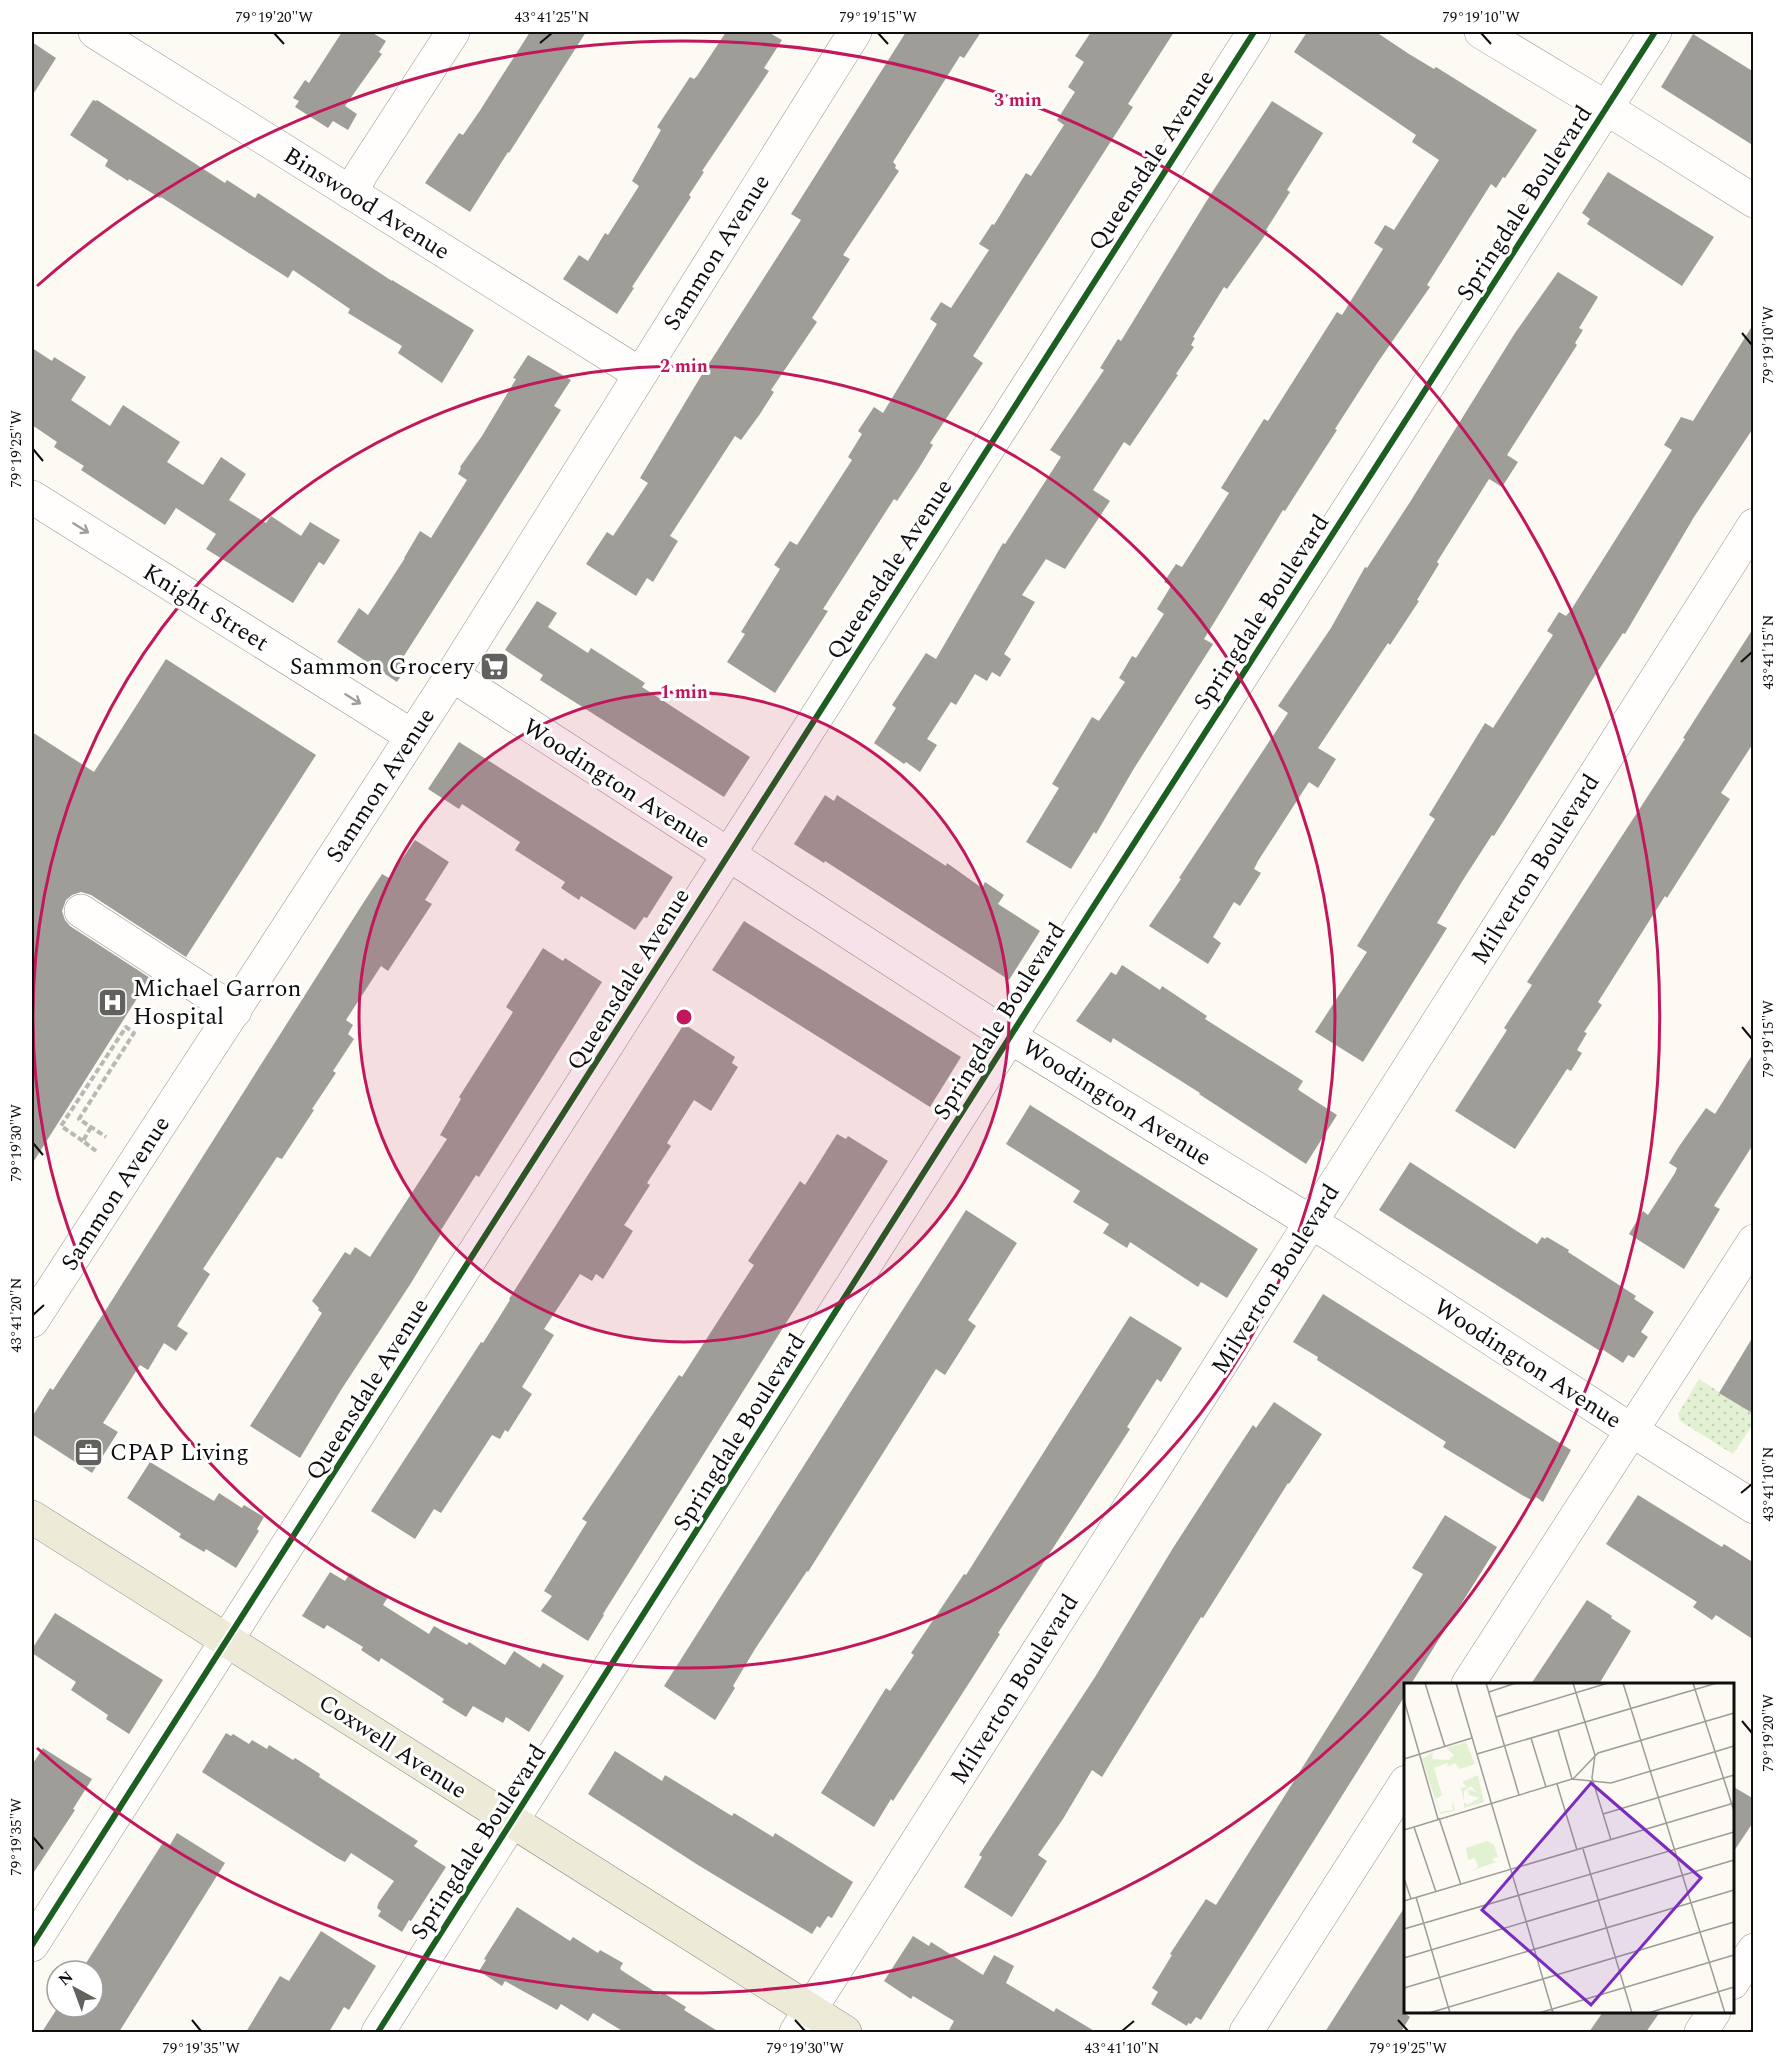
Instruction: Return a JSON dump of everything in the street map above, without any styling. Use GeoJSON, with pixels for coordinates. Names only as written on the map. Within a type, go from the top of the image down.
{"type":"FeatureCollection","features":[{"type":"Feature","properties":{"kind":"main road","name":"Coxwell Avenue"},"geometry":{"type":"LineString","coordinates":[[32,1517],[512,1823],[803,2021],[845,2032]]}},
{"type":"Feature","properties":{"kind":"street","name":"Binswood Avenue"},"geometry":{"type":"LineString","coordinates":[[95,32],[640,374]]}},
{"type":"Feature","properties":{"kind":"street"},"geometry":{"type":"LineString","coordinates":[[351,193],[453,32]]}},
{"type":"Feature","properties":{"kind":"street","name":"Sammon Avenue"},"geometry":{"type":"LineString","coordinates":[[32,1321],[452,675],[855,32]]}},
{"type":"Feature","properties":{"kind":"street","name":"Queensdale Avenue"},"geometry":{"type":"LineString","coordinates":[[32,1946],[1254,32]]}},
{"type":"Feature","properties":{"kind":"street"},"geometry":{"type":"LineString","coordinates":[[1481,32],[1754,201]]}},
{"type":"Feature","properties":{"kind":"street","name":"Springdale Boulevard"},"geometry":{"type":"LineString","coordinates":[[378,2032],[1010,1036],[1655,32]]}},
{"type":"Feature","properties":{"kind":"street","name":"Knight Street"},"geometry":{"type":"LineString","coordinates":[[39,509],[412,736]]}},
{"type":"Feature","properties":{"kind":"street","name":"Milverton Boulevard"},"geometry":{"type":"LineString","coordinates":[[803,2021],[1754,525]]}},
{"type":"Feature","properties":{"kind":"street","name":"Woodington Avenue"},"geometry":{"type":"LineString","coordinates":[[452,675],[1010,1036],[1311,1222],[1754,1507]]}},
{"type":"Feature","properties":{"kind":"street"},"geometry":{"type":"LineString","coordinates":[[81,911],[235,1011]]}},
{"type":"Feature","properties":{"kind":"street"},"geometry":{"type":"LineString","coordinates":[[1469,1683],[1754,1242]]}},
{"type":"Feature","properties":{"kind":"street"},"geometry":{"type":"LineString","coordinates":[[1246,2032],[1404,1785]]}},
{"type":"Feature","properties":{"kind":"street"},"geometry":{"type":"LineString","coordinates":[[1734,1980],[1754,1950]]}},
{"type":"Feature","properties":{"kind":"street"},"geometry":{"type":"LineString","coordinates":[[1701,2032],[1713,2013]]}},
{"type":"Feature","properties":{"kind":"path"},"geometry":{"type":"LineString","coordinates":[[96,1151],[61,1126],[63,1119],[126,1027],[134,1033],[79,1119],[106,1137]]}},
{"type":"Feature","properties":{"kind":"path"},"geometry":{"type":"LineString","coordinates":[[83,1142],[92,1127]]}},
{"type":"Feature","properties":{"kind":"green space"},"geometry":{"type":"Polygon","coordinates":[[[1699,1379],[1753,1414],[1753,1424],[1733,1454],[1680,1421],[1678,1414],[1699,1379]]]}},
{"type":"Feature","properties":{"kind":"building"},"geometry":{"type":"Polygon","coordinates":[[[342,32],[371,32],[386,41],[379,52],[382,54],[345,106],[357,114],[348,130],[333,121],[328,128],[295,107],[299,101],[293,98],[305,80],[309,83],[342,32]]]}},
{"type":"Feature","properties":{"kind":"building"},"geometry":{"type":"Polygon","coordinates":[[[530,32],[586,32],[470,212],[425,183],[459,133],[463,135],[479,112],[530,32]]]}},
{"type":"Feature","properties":{"kind":"building"},"geometry":{"type":"Polygon","coordinates":[[[726,32],[768,32],[782,40],[764,68],[769,71],[702,171],[704,172],[689,195],[691,197],[617,314],[563,279],[579,255],[588,261],[605,233],[608,235],[639,186],[632,181],[661,130],[657,127],[690,77],[694,79],[697,76],[726,32]]]}},
{"type":"Feature","properties":{"kind":"building"},"geometry":{"type":"Polygon","coordinates":[[[906,32],[981,32],[964,58],[960,56],[893,162],[899,171],[843,255],[850,259],[812,318],[817,322],[771,390],[774,392],[760,414],[741,440],[735,436],[670,536],[678,541],[653,582],[647,578],[636,596],[586,564],[607,532],[613,536],[648,483],[640,478],[701,376],[801,220],[791,214],[906,32]]]}},
{"type":"Feature","properties":{"kind":"building"},"geometry":{"type":"Polygon","coordinates":[[[1091,32],[1174,32],[1128,104],[1133,107],[973,356],[983,363],[930,443],[933,445],[919,468],[897,501],[894,499],[823,609],[828,611],[775,693],[727,662],[745,634],[741,632],[780,569],[774,565],[790,541],[797,545],[852,460],[848,457],[862,434],[858,431],[874,407],[883,413],[937,324],[930,319],[941,302],[951,308],[989,250],[979,244],[992,224],[994,225],[1026,173],[1031,176],[1064,125],[1057,120],[1075,92],[1068,87],[1084,62],[1075,56],[1091,32]]]}},
{"type":"Feature","properties":{"kind":"building"},"geometry":{"type":"Polygon","coordinates":[[[1307,32],[1376,32],[1537,130],[1505,178],[1503,177],[1496,188],[1491,184],[1427,285],[1430,287],[1378,362],[1285,511],[1283,510],[1204,639],[1213,644],[1133,770],[1096,834],[1094,832],[1071,869],[1026,842],[1059,788],[1052,784],[1092,717],[1099,721],[1125,682],[1119,678],[1132,656],[1136,658],[1164,614],[1157,609],[1171,586],[1164,582],[1176,564],[1182,567],[1229,493],[1221,488],[1264,419],[1268,421],[1337,312],[1342,315],[1383,249],[1374,243],[1385,225],[1394,230],[1439,160],[1412,142],[1416,135],[1294,52],[1307,32]]]}},
{"type":"Feature","properties":{"kind":"building"},"geometry":{"type":"Polygon","coordinates":[[[1693,34],[1754,72],[1754,146],[1661,87],[1693,34]]]}},
{"type":"Feature","properties":{"kind":"building"},"geometry":{"type":"Polygon","coordinates":[[[32,42],[56,58],[32,96],[32,42]]]}},
{"type":"Feature","properties":{"kind":"building"},"geometry":{"type":"Polygon","coordinates":[[[93,100],[97,100],[225,183],[227,180],[255,198],[258,193],[392,281],[474,330],[442,383],[398,353],[402,346],[348,313],[350,309],[293,270],[288,278],[161,197],[129,179],[128,181],[105,166],[108,160],[70,135],[93,100]]]}},
{"type":"Feature","properties":{"kind":"building"},"geometry":{"type":"Polygon","coordinates":[[[1272,101],[1323,133],[1287,190],[1290,192],[1266,230],[1268,231],[1227,289],[1224,287],[1193,337],[1195,338],[1191,345],[1194,347],[1176,374],[1178,375],[1130,446],[1124,442],[1093,490],[1110,501],[1065,569],[1046,559],[1022,595],[1035,602],[1004,654],[1011,659],[1000,677],[992,672],[987,681],[975,674],[956,705],[951,702],[927,739],[937,745],[920,772],[906,762],[904,764],[874,743],[896,708],[892,705],[926,653],[936,659],[1003,543],[1005,544],[1061,457],[1050,450],[1104,370],[1100,368],[1118,339],[1121,341],[1209,197],[1272,101]]]}},
{"type":"Feature","properties":{"kind":"building"},"geometry":{"type":"Polygon","coordinates":[[[1608,172],[1714,237],[1682,286],[1587,224],[1590,219],[1582,213],[1608,172]]]}},
{"type":"Feature","properties":{"kind":"building"},"geometry":{"type":"Polygon","coordinates":[[[1558,272],[1598,297],[1579,328],[1583,330],[1575,343],[1577,345],[1507,455],[1518,462],[1502,487],[1489,479],[1437,562],[1439,564],[1417,600],[1419,601],[1318,748],[1336,759],[1318,788],[1309,782],[1258,861],[1254,869],[1261,873],[1240,906],[1234,902],[1213,937],[1221,943],[1208,964],[1149,926],[1288,713],[1278,706],[1331,628],[1365,567],[1367,568],[1410,502],[1515,333],[1558,272]]]}},
{"type":"Feature","properties":{"kind":"building"},"geometry":{"type":"Polygon","coordinates":[[[1754,323],[1754,427],[1694,517],[1625,634],[1623,633],[1596,674],[1494,836],[1492,835],[1463,880],[1437,923],[1447,928],[1363,1062],[1315,1032],[1367,952],[1357,946],[1435,819],[1429,815],[1485,723],[1493,728],[1553,635],[1547,631],[1559,612],[1566,616],[1571,610],[1672,450],[1664,445],[1681,417],[1693,421],[1754,323]]]}},
{"type":"Feature","properties":{"kind":"building"},"geometry":{"type":"Polygon","coordinates":[[[32,348],[52,361],[54,357],[86,377],[71,400],[110,426],[123,405],[180,442],[167,462],[203,485],[221,457],[246,474],[229,500],[266,523],[271,516],[301,536],[310,522],[340,540],[324,565],[319,562],[293,603],[206,549],[216,534],[176,508],[165,525],[81,470],[84,466],[54,447],[57,442],[32,425],[32,348]]]}},
{"type":"Feature","properties":{"kind":"building"},"geometry":{"type":"Polygon","coordinates":[[[528,355],[571,380],[554,406],[561,410],[402,659],[408,664],[397,682],[337,642],[359,608],[368,615],[420,531],[431,538],[467,480],[458,474],[460,467],[482,436],[528,355]]]}},
{"type":"Feature","properties":{"kind":"building"},"geometry":{"type":"Polygon","coordinates":[[[537,601],[557,613],[548,627],[588,653],[591,648],[645,683],[642,687],[750,757],[724,797],[540,680],[543,675],[505,650],[537,601]]]}},
{"type":"Feature","properties":{"kind":"building"},"geometry":{"type":"Polygon","coordinates":[[[1754,627],[1754,742],[1721,793],[1730,799],[1598,1002],[1602,1005],[1584,1032],[1587,1033],[1577,1050],[1582,1053],[1571,1071],[1567,1069],[1515,1149],[1455,1111],[1507,1030],[1504,1028],[1532,985],[1527,982],[1685,739],[1683,738],[1754,627]]]}},
{"type":"Feature","properties":{"kind":"building","name":"Michael Garron Hospital"},"geometry":{"type":"Polygon","coordinates":[[[166,659],[316,755],[186,957],[91,895],[81,892],[66,900],[62,911],[70,926],[150,978],[32,1164],[32,732],[94,772],[166,659]]]}},
{"type":"Feature","properties":{"kind":"building"},"geometry":{"type":"Polygon","coordinates":[[[459,742],[673,877],[647,918],[644,917],[635,930],[581,896],[579,900],[561,888],[565,882],[515,850],[520,842],[462,804],[459,809],[428,789],[459,742]]]}},
{"type":"Feature","properties":{"kind":"building"},"geometry":{"type":"Polygon","coordinates":[[[825,795],[834,801],[837,795],[946,866],[947,863],[982,888],[985,882],[1004,895],[998,904],[1040,931],[1009,980],[825,861],[824,863],[794,844],[825,795]]]}},
{"type":"Feature","properties":{"kind":"building"},"geometry":{"type":"Polygon","coordinates":[[[415,840],[449,862],[425,900],[432,904],[388,971],[381,966],[346,1020],[353,1025],[348,1034],[354,1039],[333,1071],[336,1073],[282,1159],[277,1157],[203,1269],[210,1274],[177,1326],[188,1333],[176,1351],[164,1343],[148,1370],[140,1365],[103,1423],[118,1432],[92,1473],[32,1434],[32,1417],[50,1388],[53,1390],[107,1308],[382,874],[389,878],[415,840]]]}},
{"type":"Feature","properties":{"kind":"building"},"geometry":{"type":"Polygon","coordinates":[[[744,921],[961,1057],[930,1107],[712,970],[744,921]]]}},
{"type":"Feature","properties":{"kind":"building"},"geometry":{"type":"Polygon","coordinates":[[[543,948],[563,961],[565,958],[602,982],[479,1177],[476,1175],[441,1230],[442,1232],[411,1283],[300,1458],[250,1426],[322,1313],[312,1301],[345,1252],[350,1255],[355,1247],[370,1257],[447,1139],[440,1135],[461,1099],[459,1097],[513,1012],[506,1007],[543,948]]]}},
{"type":"Feature","properties":{"kind":"building"},"geometry":{"type":"Polygon","coordinates":[[[1122,965],[1160,990],[1162,986],[1207,1016],[1205,1019],[1303,1081],[1298,1089],[1300,1091],[1337,1115],[1306,1164],[1113,1038],[1111,1043],[1076,1021],[1111,972],[1116,975],[1122,965]]]}},
{"type":"Feature","properties":{"kind":"building"},"geometry":{"type":"Polygon","coordinates":[[[684,1024],[735,1057],[732,1063],[738,1067],[711,1111],[694,1100],[667,1143],[671,1146],[647,1183],[650,1185],[624,1225],[633,1231],[603,1279],[596,1274],[592,1281],[580,1274],[544,1329],[554,1335],[522,1387],[532,1394],[508,1432],[505,1430],[500,1439],[492,1435],[441,1513],[434,1509],[415,1539],[371,1511],[481,1342],[483,1343],[684,1024]]]}},
{"type":"Feature","properties":{"kind":"building"},"geometry":{"type":"Polygon","coordinates":[[[1754,1052],[1754,1143],[1714,1206],[1720,1209],[1684,1269],[1629,1234],[1643,1211],[1648,1215],[1675,1173],[1677,1168],[1669,1163],[1680,1145],[1706,1108],[1715,1114],[1754,1052]]]}},
{"type":"Feature","properties":{"kind":"building"},"geometry":{"type":"Polygon","coordinates":[[[1030,1105],[1258,1249],[1227,1298],[1201,1282],[1198,1287],[1130,1242],[1127,1248],[1103,1233],[1109,1224],[1073,1202],[1080,1191],[1006,1144],[1030,1105]]]}},
{"type":"Feature","properties":{"kind":"building"},"geometry":{"type":"Polygon","coordinates":[[[837,1134],[846,1139],[848,1136],[888,1161],[588,1641],[541,1611],[552,1596],[544,1591],[587,1522],[582,1519],[679,1375],[682,1377],[754,1265],[748,1261],[800,1181],[805,1185],[837,1134]]]}},
{"type":"Feature","properties":{"kind":"building"},"geometry":{"type":"Polygon","coordinates":[[[1410,1162],[1537,1244],[1542,1237],[1545,1239],[1547,1237],[1636,1296],[1634,1299],[1654,1312],[1641,1332],[1648,1337],[1634,1358],[1628,1355],[1623,1363],[1602,1349],[1600,1351],[1379,1210],[1410,1162]]]}},
{"type":"Feature","properties":{"kind":"building"},"geometry":{"type":"Polygon","coordinates":[[[966,1210],[1017,1243],[968,1320],[976,1326],[945,1375],[936,1369],[808,1572],[755,1649],[715,1720],[664,1686],[966,1210]]]}},
{"type":"Feature","properties":{"kind":"building"},"geometry":{"type":"Polygon","coordinates":[[[1323,1294],[1571,1450],[1543,1502],[1536,1497],[1533,1501],[1522,1495],[1443,1447],[1446,1442],[1317,1360],[1318,1357],[1293,1342],[1323,1294]]]}},
{"type":"Feature","properties":{"kind":"building"},"geometry":{"type":"Polygon","coordinates":[[[1130,1316],[1182,1348],[1161,1382],[1157,1379],[1127,1427],[1130,1429],[998,1633],[1000,1634],[971,1680],[874,1827],[821,1793],[886,1688],[890,1691],[914,1655],[911,1653],[964,1574],[966,1575],[1130,1316]]]}},
{"type":"Feature","properties":{"kind":"building"},"geometry":{"type":"Polygon","coordinates":[[[1754,1335],[1754,1414],[1719,1393],[1754,1335]]]}},
{"type":"Feature","properties":{"kind":"building"},"geometry":{"type":"Polygon","coordinates":[[[1274,1402],[1322,1434],[1288,1483],[1203,1618],[1201,1617],[1102,1777],[1092,1770],[1038,1855],[1047,1861],[1012,1917],[964,1887],[982,1857],[979,1855],[1095,1677],[1226,1466],[1253,1425],[1256,1428],[1274,1402]]]}},
{"type":"Feature","properties":{"kind":"building"},"geometry":{"type":"Polygon","coordinates":[[[150,1462],[214,1501],[219,1493],[242,1508],[244,1505],[264,1517],[257,1529],[259,1531],[236,1568],[206,1549],[204,1552],[179,1537],[181,1534],[127,1498],[150,1462]]]}},
{"type":"Feature","properties":{"kind":"building"},"geometry":{"type":"Polygon","coordinates":[[[1638,1495],[1722,1547],[1724,1544],[1754,1563],[1754,1640],[1716,1615],[1712,1620],[1693,1607],[1697,1602],[1606,1544],[1638,1495]]]}},
{"type":"Feature","properties":{"kind":"building"},"geometry":{"type":"Polygon","coordinates":[[[1445,1515],[1497,1547],[1412,1683],[1404,1683],[1404,1697],[1201,2020],[1196,2017],[1187,2026],[1151,2004],[1158,1992],[1152,1988],[1172,1955],[1170,1954],[1206,1899],[1216,1905],[1363,1671],[1423,1574],[1412,1568],[1445,1515]]]}},
{"type":"Feature","properties":{"kind":"building"},"geometry":{"type":"Polygon","coordinates":[[[330,1572],[345,1581],[350,1573],[388,1597],[383,1605],[429,1634],[434,1626],[467,1645],[469,1642],[505,1665],[514,1651],[540,1668],[543,1663],[564,1676],[529,1732],[506,1717],[503,1723],[473,1706],[466,1717],[442,1702],[444,1699],[381,1658],[379,1662],[361,1650],[363,1647],[327,1625],[324,1629],[302,1616],[330,1572]]]}},
{"type":"Feature","properties":{"kind":"building"},"geometry":{"type":"Polygon","coordinates":[[[1587,1600],[1631,1631],[1600,1683],[1532,1683],[1587,1600]]]}},
{"type":"Feature","properties":{"kind":"building"},"geometry":{"type":"Polygon","coordinates":[[[55,1613],[163,1680],[129,1734],[106,1719],[108,1715],[71,1690],[76,1682],[32,1653],[32,1649],[55,1613]]]}},
{"type":"Feature","properties":{"kind":"building"},"geometry":{"type":"Polygon","coordinates":[[[226,1733],[231,1736],[233,1734],[249,1744],[252,1740],[267,1749],[269,1745],[293,1760],[295,1758],[320,1774],[319,1777],[418,1841],[414,1846],[446,1867],[402,1932],[378,1916],[381,1911],[377,1908],[379,1902],[394,1881],[351,1853],[345,1862],[337,1858],[202,1772],[226,1733]]]}},
{"type":"Feature","properties":{"kind":"building"},"geometry":{"type":"Polygon","coordinates":[[[43,1748],[92,1779],[73,1809],[75,1810],[32,1875],[32,1765],[43,1748]]]}},
{"type":"Feature","properties":{"kind":"building"},"geometry":{"type":"Polygon","coordinates":[[[615,1751],[662,1781],[665,1775],[732,1816],[734,1813],[773,1837],[775,1833],[853,1882],[832,1918],[828,1916],[820,1928],[817,1926],[812,1934],[698,1865],[588,1794],[615,1751]]]}},
{"type":"Feature","properties":{"kind":"building"},"geometry":{"type":"Polygon","coordinates":[[[1734,1787],[1754,1799],[1754,1821],[1734,1851],[1734,1787]]]}},
{"type":"Feature","properties":{"kind":"building"},"geometry":{"type":"Polygon","coordinates":[[[177,1833],[225,1863],[119,2032],[42,2032],[50,2019],[105,2019],[105,1959],[89,1959],[164,1841],[170,1845],[177,1833]]]}},
{"type":"Feature","properties":{"kind":"building"},"geometry":{"type":"Polygon","coordinates":[[[517,1907],[570,1941],[573,1937],[598,1953],[600,1950],[623,1963],[621,1970],[660,1995],[662,1992],[686,2007],[684,2010],[719,2032],[624,2032],[593,2013],[588,2021],[561,2004],[557,2010],[505,1981],[502,1986],[479,1971],[486,1960],[484,1959],[517,1907]]]}},
{"type":"Feature","properties":{"kind":"building"},"geometry":{"type":"Polygon","coordinates":[[[1404,1908],[1404,2013],[1410,2017],[1401,2032],[1325,2032],[1404,1908]]]}},
{"type":"Feature","properties":{"kind":"building"},"geometry":{"type":"Polygon","coordinates":[[[321,1931],[376,1966],[349,2010],[344,2007],[329,2032],[246,2032],[280,1976],[289,1981],[321,1931]]]}},
{"type":"Feature","properties":{"kind":"building"},"geometry":{"type":"Polygon","coordinates":[[[913,1936],[929,1946],[931,1942],[983,1975],[994,1955],[1014,1966],[1006,1983],[1054,2012],[1056,2008],[1096,2032],[948,2032],[954,2021],[913,1996],[911,1999],[884,1981],[913,1936]]]}},
{"type":"Feature","properties":{"kind":"building"},"geometry":{"type":"Polygon","coordinates":[[[1602,2013],[1659,2013],[1646,2032],[1589,2032],[1602,2013]]]}},
{"type":"Feature","properties":{"kind":"cycle path"},"geometry":{"type":"LineString","coordinates":[[32,1945],[1254,32]]}},
{"type":"Feature","properties":{"kind":"cycle path"},"geometry":{"type":"LineString","coordinates":[[378,2032],[1027,1010],[1655,32]]}},
{"type":"Feature","properties":{"kind":"place","name":"Sammon Grocery"},"geometry":{"type":"Point","coordinates":[495,666]}},
{"type":"Feature","properties":{"kind":"place","name":"Michael Garron Hospital"},"geometry":{"type":"Point","coordinates":[112,1002]}},
{"type":"Feature","properties":{"kind":"place","name":"CPAP Living"},"geometry":{"type":"Point","coordinates":[89,1452]}}]}
